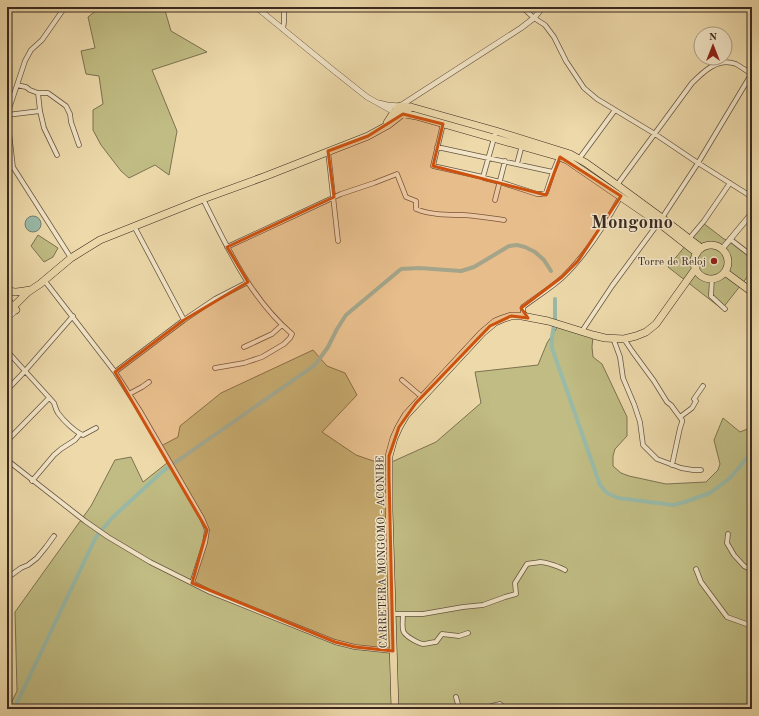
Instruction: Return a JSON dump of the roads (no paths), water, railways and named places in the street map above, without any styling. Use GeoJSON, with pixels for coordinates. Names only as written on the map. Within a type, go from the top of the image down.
{"type":"FeatureCollection","features":[{"type":"Feature","properties":{"kind":"main road"},"geometry":{"type":"LineString","coordinates":[[381,129],[400,106],[411,107],[495,135],[560,154],[567,160],[577,162],[661,220],[699,251]]}},
{"type":"Feature","properties":{"kind":"main road"},"geometry":{"type":"LineString","coordinates":[[12,309],[33,289],[71,258],[100,240],[368,136],[381,129],[411,107]]}},
{"type":"Feature","properties":{"kind":"main road"},"geometry":{"type":"LineString","coordinates":[[394,112],[495,135]]}},
{"type":"Feature","properties":{"kind":"main road"},"geometry":{"type":"LineString","coordinates":[[615,188],[621,196],[661,220]]}},
{"type":"Feature","properties":{"kind":"main road"},"geometry":{"type":"LineString","coordinates":[[710,245],[718,246],[722,249],[728,257],[725,272],[717,277],[708,278],[698,270],[695,260],[699,251],[710,245]]}},
{"type":"Feature","properties":{"kind":"main road","name":"CARRETERA MONGOMO - ACONIBE"},"geometry":{"type":"LineString","coordinates":[[395,709],[389,503],[390,456],[394,438],[406,415],[482,332],[502,319],[511,316],[522,316],[561,324],[605,338],[624,338],[636,336],[646,332],[656,324],[688,279],[698,270]]}},
{"type":"Feature","properties":{"kind":"main road"},"geometry":{"type":"LineString","coordinates":[[725,272],[752,292]]}},
{"type":"Feature","properties":{"kind":"main road"},"geometry":{"type":"LineString","coordinates":[[12,309],[42,282]]}},
{"type":"Feature","properties":{"kind":"main road"},"geometry":{"type":"LineString","coordinates":[[7,291],[15,293],[33,289]]}},
{"type":"Feature","properties":{"kind":"main road"},"geometry":{"type":"LineString","coordinates":[[7,300],[12,309]]}},
{"type":"Feature","properties":{"kind":"street"},"geometry":{"type":"LineString","coordinates":[[65,7],[42,40],[31,50],[25,61],[7,115],[13,167],[71,258]]}},
{"type":"Feature","properties":{"kind":"street"},"geometry":{"type":"LineString","coordinates":[[256,7],[367,97],[394,112]]}},
{"type":"Feature","properties":{"kind":"street"},"geometry":{"type":"LineString","coordinates":[[283,29],[284,7]]}},
{"type":"Feature","properties":{"kind":"street"},"geometry":{"type":"LineString","coordinates":[[522,7],[534,18],[545,24],[554,37],[566,61],[584,88],[597,99],[655,134],[752,197]]}},
{"type":"Feature","properties":{"kind":"street"},"geometry":{"type":"LineString","coordinates":[[380,103],[400,106],[521,28],[534,18],[543,7]]}},
{"type":"Feature","properties":{"kind":"street"},"geometry":{"type":"LineString","coordinates":[[582,331],[612,286],[661,220],[698,163],[752,74],[735,64],[728,62],[719,63],[705,71],[692,83],[615,188]]}},
{"type":"Feature","properties":{"kind":"street"},"geometry":{"type":"LineString","coordinates":[[17,85],[38,93],[48,93],[66,106],[80,145]]}},
{"type":"Feature","properties":{"kind":"street"},"geometry":{"type":"LineString","coordinates":[[411,107],[420,92]]}},
{"type":"Feature","properties":{"kind":"street"},"geometry":{"type":"LineString","coordinates":[[38,93],[44,128],[57,155]]}},
{"type":"Feature","properties":{"kind":"street"},"geometry":{"type":"LineString","coordinates":[[577,162],[615,110]]}},
{"type":"Feature","properties":{"kind":"street"},"geometry":{"type":"LineString","coordinates":[[7,115],[40,111]]}},
{"type":"Feature","properties":{"kind":"street"},"geometry":{"type":"LineString","coordinates":[[443,124],[433,166],[483,177],[542,194],[546,193],[560,154]]}},
{"type":"Feature","properties":{"kind":"street"},"geometry":{"type":"LineString","coordinates":[[483,177],[495,135]]}},
{"type":"Feature","properties":{"kind":"street"},"geometry":{"type":"LineString","coordinates":[[517,164],[522,143]]}},
{"type":"Feature","properties":{"kind":"street"},"geometry":{"type":"LineString","coordinates":[[437,147],[553,172]]}},
{"type":"Feature","properties":{"kind":"street"},"geometry":{"type":"LineString","coordinates":[[328,151],[338,241]]}},
{"type":"Feature","properties":{"kind":"street"},"geometry":{"type":"LineString","coordinates":[[495,200],[505,161]]}},
{"type":"Feature","properties":{"kind":"street"},"geometry":{"type":"LineString","coordinates":[[7,166],[13,167]]}},
{"type":"Feature","properties":{"kind":"street"},"geometry":{"type":"LineString","coordinates":[[227,247],[334,197],[397,174],[406,197],[416,202],[416,209],[422,212],[443,215],[488,217],[504,220]]}},
{"type":"Feature","properties":{"kind":"street"},"geometry":{"type":"LineString","coordinates":[[687,241],[704,221],[730,183]]}},
{"type":"Feature","properties":{"kind":"street"},"geometry":{"type":"LineString","coordinates":[[528,318],[523,312],[523,307],[562,277],[578,261],[611,216],[621,196]]}},
{"type":"Feature","properties":{"kind":"street"},"geometry":{"type":"LineString","coordinates":[[203,199],[227,247],[248,282],[282,326],[292,334],[284,344],[262,357],[244,363],[215,368]]}},
{"type":"Feature","properties":{"kind":"street"},"geometry":{"type":"LineString","coordinates":[[722,249],[752,213]]}},
{"type":"Feature","properties":{"kind":"street"},"geometry":{"type":"LineString","coordinates":[[134,226],[184,320]]}},
{"type":"Feature","properties":{"kind":"street"},"geometry":{"type":"LineString","coordinates":[[730,239],[752,256]]}},
{"type":"Feature","properties":{"kind":"street"},"geometry":{"type":"LineString","coordinates":[[712,278],[711,296],[725,309]]}},
{"type":"Feature","properties":{"kind":"street"},"geometry":{"type":"LineString","coordinates":[[42,282],[73,316],[115,372],[202,518],[207,530],[205,543],[192,583]]}},
{"type":"Feature","properties":{"kind":"street"},"geometry":{"type":"LineString","coordinates":[[115,372],[184,320],[215,299],[248,282]]}},
{"type":"Feature","properties":{"kind":"street"},"geometry":{"type":"LineString","coordinates":[[7,319],[12,309]]}},
{"type":"Feature","properties":{"kind":"street"},"geometry":{"type":"LineString","coordinates":[[7,390],[26,371],[73,316]]}},
{"type":"Feature","properties":{"kind":"street"},"geometry":{"type":"LineString","coordinates":[[244,347],[272,334],[282,326]]}},
{"type":"Feature","properties":{"kind":"street"},"geometry":{"type":"LineString","coordinates":[[613,338],[620,357],[623,378],[640,422],[643,445],[657,459],[681,468],[701,470]]}},
{"type":"Feature","properties":{"kind":"street"},"geometry":{"type":"LineString","coordinates":[[624,338],[667,402],[682,420],[672,465]]}},
{"type":"Feature","properties":{"kind":"street"},"geometry":{"type":"LineString","coordinates":[[7,351],[54,403],[57,412],[80,434]]}},
{"type":"Feature","properties":{"kind":"street"},"geometry":{"type":"LineString","coordinates":[[402,380],[422,397]]}},
{"type":"Feature","properties":{"kind":"street"},"geometry":{"type":"LineString","coordinates":[[129,394],[149,382]]}},
{"type":"Feature","properties":{"kind":"street"},"geometry":{"type":"LineString","coordinates":[[680,418],[694,406],[696,401],[694,399],[703,386]]}},
{"type":"Feature","properties":{"kind":"street"},"geometry":{"type":"LineString","coordinates":[[7,441],[49,398]]}},
{"type":"Feature","properties":{"kind":"street"},"geometry":{"type":"LineString","coordinates":[[32,481],[61,449],[75,440],[80,434],[96,428]]}},
{"type":"Feature","properties":{"kind":"street"},"geometry":{"type":"LineString","coordinates":[[7,460],[32,481],[108,537],[150,562],[210,592],[335,642],[355,647],[393,652]]}},
{"type":"Feature","properties":{"kind":"street"},"geometry":{"type":"LineString","coordinates":[[728,534],[727,543],[734,555],[744,566],[752,570]]}},
{"type":"Feature","properties":{"kind":"street"},"geometry":{"type":"LineString","coordinates":[[7,578],[28,565],[36,558],[54,536]]}},
{"type":"Feature","properties":{"kind":"street"},"geometry":{"type":"LineString","coordinates":[[392,614],[423,614],[483,605],[516,594],[515,583],[527,564],[536,564],[540,562],[565,570]]}},
{"type":"Feature","properties":{"kind":"street"},"geometry":{"type":"LineString","coordinates":[[696,569],[701,582],[727,617],[752,626]]}},
{"type":"Feature","properties":{"kind":"street"},"geometry":{"type":"LineString","coordinates":[[403,614],[404,634],[420,643],[424,644],[436,642],[442,634],[459,636],[468,633]]}},
{"type":"Feature","properties":{"kind":"street"},"geometry":{"type":"LineString","coordinates":[[456,697],[459,708],[461,709]]}},
{"type":"Feature","properties":{"kind":"street"},"geometry":{"type":"LineString","coordinates":[[486,709],[500,704],[505,709]]}},
{"type":"Feature","properties":{"kind":"waterway"},"geometry":{"type":"LineString","coordinates":[[14,709],[96,537],[112,518],[163,471],[315,365],[328,347],[346,315],[401,269],[419,268],[461,271],[474,267],[509,246],[517,245],[535,252],[544,260],[551,271]]}},
{"type":"Feature","properties":{"kind":"waterway"},"geometry":{"type":"LineString","coordinates":[[555,299],[555,319],[552,348],[600,485],[607,493],[618,498],[673,505],[685,502],[710,493],[730,478],[752,452]]}},
{"type":"Feature","properties":{"kind":"place","name":"Torre de Reloj"},"geometry":{"type":"Point","coordinates":[714,261]}},
{"type":"Feature","properties":{"kind":"district","name":"Mongomo"},"geometry":{"type":"Point","coordinates":[632,221]}}]}
